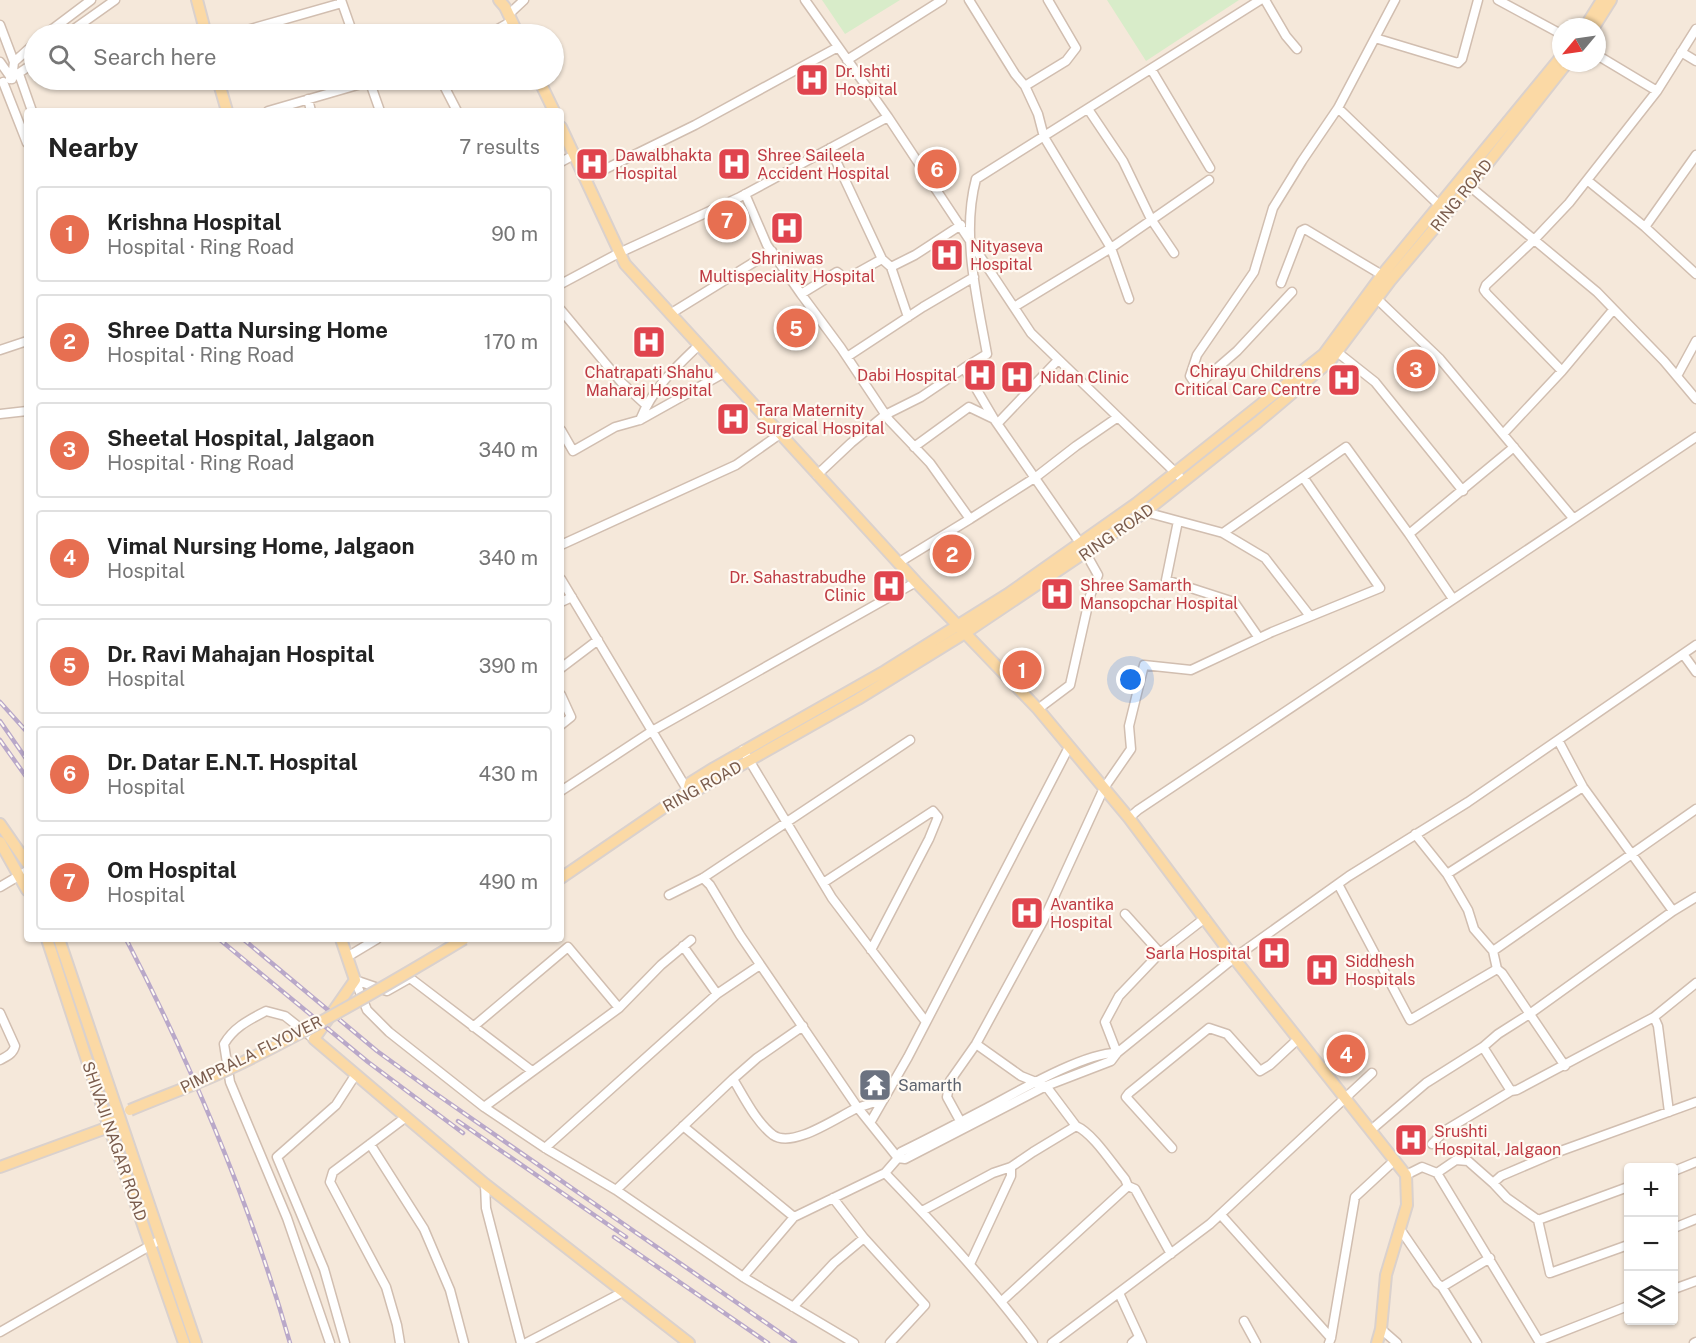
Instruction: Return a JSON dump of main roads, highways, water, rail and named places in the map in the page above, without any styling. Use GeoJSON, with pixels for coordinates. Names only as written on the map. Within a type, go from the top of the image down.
{"type":"FeatureCollection","features":[{"type":"Feature","properties":{"kind":"main road"},"geometry":{"type":"LineString","coordinates":[[197,0],[203,24]]}},
{"type":"Feature","properties":{"kind":"main road"},"geometry":{"type":"LineString","coordinates":[[499,0],[513,24]]}},
{"type":"Feature","properties":{"kind":"main road"},"geometry":{"type":"LineString","coordinates":[[1591,18],[1602,0]]}},
{"type":"Feature","properties":{"kind":"main road"},"geometry":{"type":"LineString","coordinates":[[1600,18],[1611,0]]}},
{"type":"Feature","properties":{"kind":"main road"},"geometry":{"type":"LineString","coordinates":[[1374,295],[1382,275],[1440,206],[1465,183],[1552,69]]}},
{"type":"Feature","properties":{"kind":"main road","name":"RING ROAD"},"geometry":{"type":"LineString","coordinates":[[564,876],[688,791],[697,790],[746,755],[868,693],[961,630],[1086,553],[1145,512],[1258,422],[1330,361],[1334,349],[1374,295],[1390,281],[1465,183],[1559,72]]}},
{"type":"Feature","properties":{"kind":"main road"},"geometry":{"type":"LineString","coordinates":[[222,90],[226,108]]}},
{"type":"Feature","properties":{"kind":"main road"},"geometry":{"type":"LineString","coordinates":[[544,90],[553,108]]}},
{"type":"Feature","properties":{"kind":"main road"},"geometry":{"type":"LineString","coordinates":[[564,134],[625,264],[898,563],[1038,709],[1129,818],[1234,958],[1407,1175],[1407,1205],[1386,1275],[1382,1329],[1377,1343]]}},
{"type":"Feature","properties":{"kind":"main road"},"geometry":{"type":"LineString","coordinates":[[961,630],[1137,503],[1324,354],[1334,349]]}},
{"type":"Feature","properties":{"kind":"main road"},"geometry":{"type":"LineString","coordinates":[[0,824],[24,859]]}},
{"type":"Feature","properties":{"kind":"main road"},"geometry":{"type":"LineString","coordinates":[[0,842],[24,873]]}},
{"type":"Feature","properties":{"kind":"main road","name":"SHIVAJI NAGAR ROAD"},"geometry":{"type":"LineString","coordinates":[[48,942],[109,1127],[196,1343]]}},
{"type":"Feature","properties":{"kind":"main road","name":"SHIVAJI NAGAR ROAD"},"geometry":{"type":"LineString","coordinates":[[60,942],[118,1115],[184,1343]]}},
{"type":"Feature","properties":{"kind":"main road"},"geometry":{"type":"LineString","coordinates":[[342,942],[355,980],[314,1039],[485,1184],[689,1343]]}},
{"type":"Feature","properties":{"kind":"main road","name":"PIMPRALA FLYOVER"},"geometry":{"type":"LineString","coordinates":[[118,1115],[229,1069],[270,1049],[411,972],[459,942]]}},
{"type":"Feature","properties":{"kind":"main road"},"geometry":{"type":"LineString","coordinates":[[2,1162],[109,1127],[118,1115]]}},
{"type":"Feature","properties":{"kind":"railway"},"geometry":{"type":"LineString","coordinates":[[0,702],[24,729]]}},
{"type":"Feature","properties":{"kind":"railway"},"geometry":{"type":"LineString","coordinates":[[0,721],[24,756]]}},
{"type":"Feature","properties":{"kind":"railway"},"geometry":{"type":"LineString","coordinates":[[0,740],[24,774]]}},
{"type":"Feature","properties":{"kind":"railway"},"geometry":{"type":"LineString","coordinates":[[128,942],[174,1037],[218,1137],[257,1239],[290,1343]]}},
{"type":"Feature","properties":{"kind":"railway"},"geometry":{"type":"LineString","coordinates":[[223,942],[368,1062],[463,1133]]}},
{"type":"Feature","properties":{"kind":"railway"},"geometry":{"type":"LineString","coordinates":[[247,942],[377,1051],[795,1343]]}},
{"type":"Feature","properties":{"kind":"railway"},"geometry":{"type":"LineString","coordinates":[[458,1121],[626,1237]]}},
{"type":"Feature","properties":{"kind":"railway"},"geometry":{"type":"LineString","coordinates":[[614,1237],[768,1343]]}},
{"type":"Feature","properties":{"kind":"place","name":"Dr. Ishti Hospital"},"geometry":{"type":"Point","coordinates":[812,80]}},
{"type":"Feature","properties":{"kind":"place","name":"Dawalbhakta Hospital"},"geometry":{"type":"Point","coordinates":[592,164]}},
{"type":"Feature","properties":{"kind":"place","name":"Shree Saileela Accident Hospital"},"geometry":{"type":"Point","coordinates":[734,164]}},
{"type":"Feature","properties":{"kind":"place","name":"Dr. Datar E.N.T. Hospital"},"geometry":{"type":"Point","coordinates":[937,169]}},
{"type":"Feature","properties":{"kind":"place","name":"Om Hospital"},"geometry":{"type":"Point","coordinates":[727,220]}},
{"type":"Feature","properties":{"kind":"place","name":"Shriniwas Multispeciality Hospital"},"geometry":{"type":"Point","coordinates":[787,228]}},
{"type":"Feature","properties":{"kind":"place","name":"Nityaseva Hospital"},"geometry":{"type":"Point","coordinates":[947,255]}},
{"type":"Feature","properties":{"kind":"place","name":"Dr. Ravi Mahajan Hospital"},"geometry":{"type":"Point","coordinates":[796,328]}},
{"type":"Feature","properties":{"kind":"place","name":"Chatrapati Shahu Maharaj Hospital"},"geometry":{"type":"Point","coordinates":[649,342]}},
{"type":"Feature","properties":{"kind":"place","name":"Sheetal Hospital, Jalgaon"},"geometry":{"type":"Point","coordinates":[1416,369]}},
{"type":"Feature","properties":{"kind":"place","name":"Dabi Hospital"},"geometry":{"type":"Point","coordinates":[980,375]}},
{"type":"Feature","properties":{"kind":"place","name":"Nidan Clinic"},"geometry":{"type":"Point","coordinates":[1017,377]}},
{"type":"Feature","properties":{"kind":"place","name":"Chirayu Childrens Critical Care Centre"},"geometry":{"type":"Point","coordinates":[1344,380]}},
{"type":"Feature","properties":{"kind":"place","name":"Tara Maternity Surgical Hospital"},"geometry":{"type":"Point","coordinates":[733,419]}},
{"type":"Feature","properties":{"kind":"place","name":"Shree Datta Nursing Home"},"geometry":{"type":"Point","coordinates":[952,554]}},
{"type":"Feature","properties":{"kind":"place","name":"Dr. Sahastrabudhe Clinic"},"geometry":{"type":"Point","coordinates":[889,586]}},
{"type":"Feature","properties":{"kind":"place","name":"Shree Samarth Mansopchar Hospital"},"geometry":{"type":"Point","coordinates":[1057,594]}},
{"type":"Feature","properties":{"kind":"place","name":"Krishna Hospital"},"geometry":{"type":"Point","coordinates":[1022,670]}},
{"type":"Feature","properties":{"kind":"place","name":"Avantika Hospital"},"geometry":{"type":"Point","coordinates":[1027,913]}},
{"type":"Feature","properties":{"kind":"place","name":"Sarla Hospital"},"geometry":{"type":"Point","coordinates":[1274,953]}},
{"type":"Feature","properties":{"kind":"place","name":"Siddhesh Hospitals"},"geometry":{"type":"Point","coordinates":[1322,970]}},
{"type":"Feature","properties":{"kind":"place","name":"Vimal Nursing Home, Jalgaon"},"geometry":{"type":"Point","coordinates":[1346,1054]}},
{"type":"Feature","properties":{"kind":"place","name":"Samarth"},"geometry":{"type":"Point","coordinates":[875,1085]}},
{"type":"Feature","properties":{"kind":"place","name":"Srushti Hospital, Jalgaon"},"geometry":{"type":"Point","coordinates":[1411,1140]}}]}
